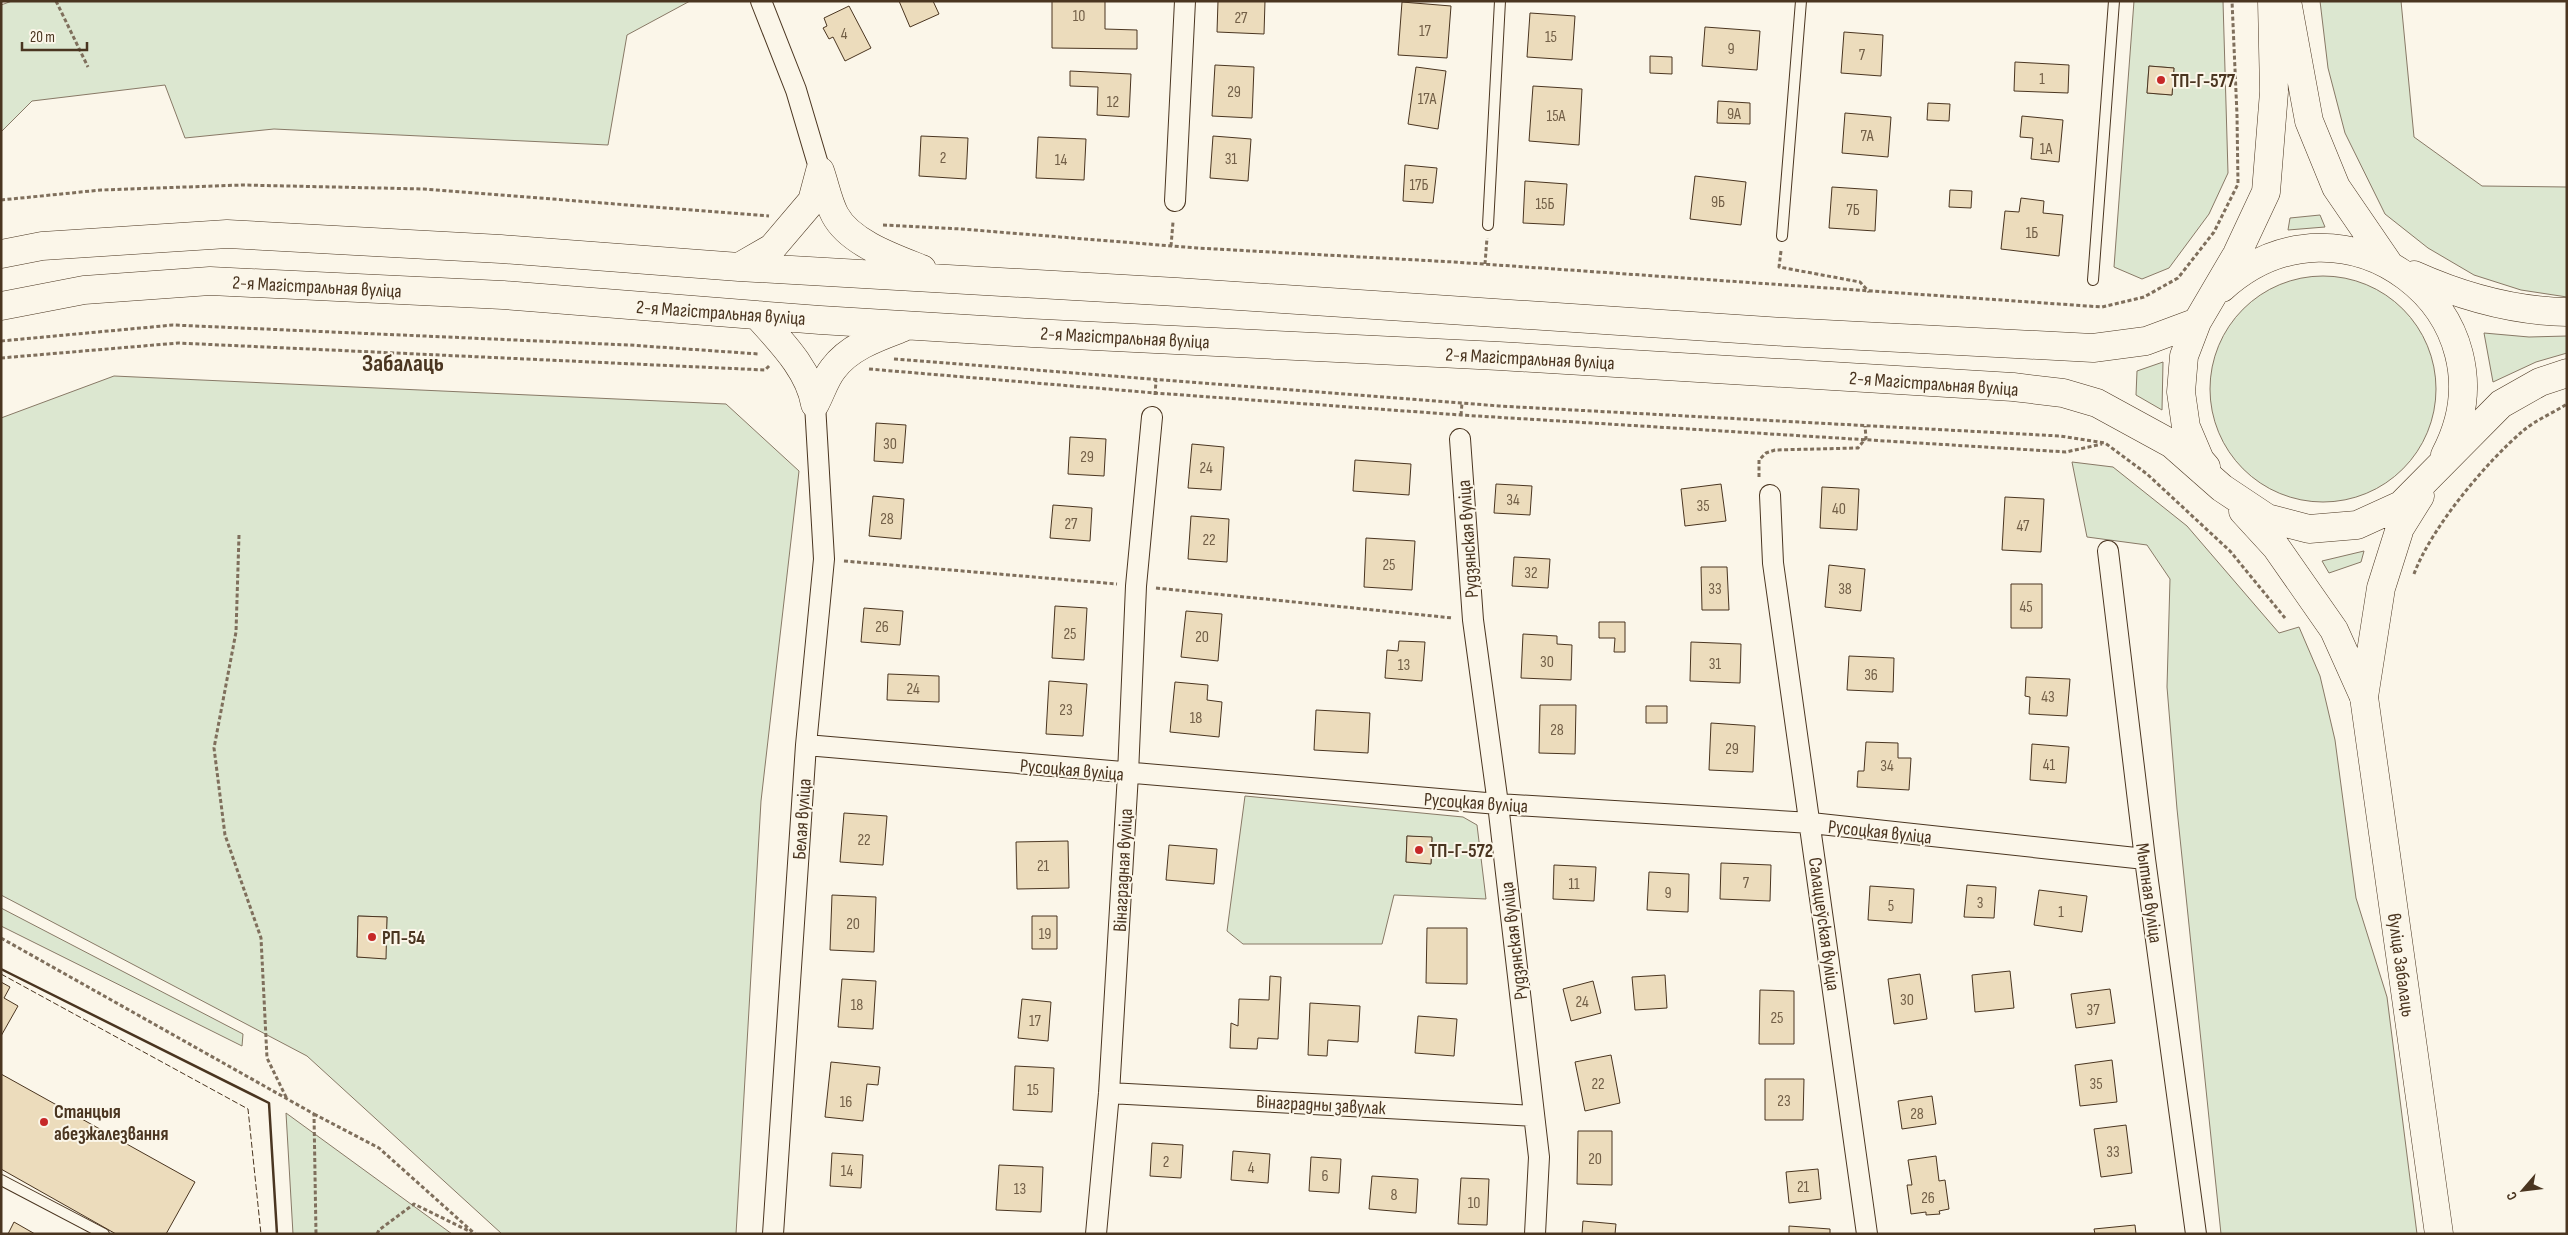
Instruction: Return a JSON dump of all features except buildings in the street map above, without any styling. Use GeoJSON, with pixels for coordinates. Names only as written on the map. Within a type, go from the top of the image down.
{"type":"FeatureCollection","features":[{"type":"Feature","properties":{"kind":"main road"},"geometry":{"type":"LineString","coordinates":[[2272,1],[2274,92],[2266,192],[2237,254],[2197,322],[2184,356],[2181,392],[2186,427],[2200,460],[2222,488],[2276,547],[2334,630],[2364,697]]}},
{"type":"Feature","properties":{"kind":"main road"},"geometry":{"type":"LineString","coordinates":[[2287,1],[2309,121],[2336,187],[2388,263],[2420,287],[2445,319],[2460,356],[2463,397],[2455,436],[2436,472],[2400,528],[2381,588],[2364,697]]}},
{"type":"Feature","properties":{"kind":"main road"},"geometry":{"type":"LineString","coordinates":[[739,267],[772,248],[812,201],[820,171]]}},
{"type":"Feature","properties":{"kind":"main road"},"geometry":{"type":"LineString","coordinates":[[820,171],[835,216],[850,232],[880,252],[942,278]]}},
{"type":"Feature","properties":{"kind":"main road"},"geometry":{"type":"LineString","coordinates":[[1,254],[42,246],[227,234],[501,248],[739,267],[1530,314],[1785,332],[2093,348],[2146,341],[2197,322],[2223,287],[2259,261],[2302,248],[2346,249],[2388,263],[2446,289],[2480,300],[2536,311],[2567,312]]}},
{"type":"Feature","properties":{"kind":"main road","name":"2-я Магістральная вуліца"},"geometry":{"type":"LineString","coordinates":[[1,306],[84,290],[210,281],[503,295],[907,326],[1499,356],[2012,387],[2063,393],[2097,403],[2172,444],[2222,488]]}},
{"type":"Feature","properties":{"kind":"main road"},"geometry":{"type":"LineString","coordinates":[[757,315],[777,352],[812,389],[815,404]]}},
{"type":"Feature","properties":{"kind":"main road"},"geometry":{"type":"LineString","coordinates":[[815,404],[833,369],[849,354],[871,340],[907,326]]}},
{"type":"Feature","properties":{"kind":"main road"},"geometry":{"type":"LineString","coordinates":[[2222,488],[2266,518],[2309,529],[2357,525],[2401,506],[2501,404],[2540,382],[2567,373]]}},
{"type":"Feature","properties":{"kind":"main road","name":"вуліца Забалаць"},"geometry":{"type":"LineString","coordinates":[[2364,697],[2439,1234]]}},
{"type":"Feature","properties":{"kind":"street"},"geometry":{"type":"LineString","coordinates":[[761,1],[796,90],[820,171]]}},
{"type":"Feature","properties":{"kind":"street"},"geometry":{"type":"LineString","coordinates":[[1175,201],[1185,1]]}},
{"type":"Feature","properties":{"kind":"street","name":"Белая вуліца"},"geometry":{"type":"LineString","coordinates":[[773,1234],[806,745],[824,559],[815,404]]}},
{"type":"Feature","properties":{"kind":"street","name":"Вінаградная вуліца"},"geometry":{"type":"LineString","coordinates":[[1096,1234],[1109,1092],[1128,774],[1136,586],[1152,417]]}},
{"type":"Feature","properties":{"kind":"street","name":"Рудзянская вуліца"},"geometry":{"type":"LineString","coordinates":[[1460,439],[1472,620],[1498,804],[1540,1177],[1535,1234]]}},
{"type":"Feature","properties":{"kind":"street","name":"Салаццеўская вуліца"},"geometry":{"type":"LineString","coordinates":[[1770,495],[1773,562],[1867,1234]]}},
{"type":"Feature","properties":{"kind":"street","name":"Мытная вуліца"},"geometry":{"type":"LineString","coordinates":[[2108,551],[2145,859],[2196,1234]]}},
{"type":"Feature","properties":{"kind":"street","name":"Русоцкая вуліца"},"geometry":{"type":"LineString","coordinates":[[806,745],[1128,774],[1498,804],[1811,823],[2145,859]]}},
{"type":"Feature","properties":{"kind":"street","name":"Вінаградны завулак"},"geometry":{"type":"LineString","coordinates":[[1109,1092],[1534,1116]]}},
{"type":"Feature","properties":{"kind":"lane"},"geometry":{"type":"LineString","coordinates":[[1488,225],[1500,1]]}},
{"type":"Feature","properties":{"kind":"lane"},"geometry":{"type":"LineString","coordinates":[[1782,236],[1801,1]]}},
{"type":"Feature","properties":{"kind":"lane"},"geometry":{"type":"LineString","coordinates":[[2093,280],[2114,1]]}},
{"type":"Feature","properties":{"kind":"lane"},"geometry":{"type":"LineString","coordinates":[[1,1180],[104,1234]]}},
{"type":"Feature","properties":{"kind":"path"},"geometry":{"type":"LineString","coordinates":[[56,1],[88,67]]}},
{"type":"Feature","properties":{"kind":"path"},"geometry":{"type":"LineString","coordinates":[[876,225],[961,229],[1171,246],[1485,264],[2102,307],[2144,298],[2178,278],[2214,232],[2238,184],[2238,115],[2232,1]]}},
{"type":"Feature","properties":{"kind":"path"},"geometry":{"type":"LineString","coordinates":[[1,200],[101,190],[242,185],[414,189],[753,214],[772,217]]}},
{"type":"Feature","properties":{"kind":"path"},"geometry":{"type":"LineString","coordinates":[[1171,246],[1175,201]]}},
{"type":"Feature","properties":{"kind":"path"},"geometry":{"type":"LineString","coordinates":[[1485,264],[1488,225]]}},
{"type":"Feature","properties":{"kind":"path"},"geometry":{"type":"LineString","coordinates":[[1782,236],[1779,267],[1860,282],[1869,292]]}},
{"type":"Feature","properties":{"kind":"path"},"geometry":{"type":"LineString","coordinates":[[1,341],[173,325],[777,352]]}},
{"type":"Feature","properties":{"kind":"path"},"geometry":{"type":"LineString","coordinates":[[1,358],[178,343],[765,370],[777,352]]}},
{"type":"Feature","properties":{"kind":"path"},"geometry":{"type":"LineString","coordinates":[[849,354],[862,368],[1155,393],[1461,415],[1866,438],[2066,452],[2105,443]]}},
{"type":"Feature","properties":{"kind":"path"},"geometry":{"type":"LineString","coordinates":[[904,360],[1499,406],[2060,436],[2105,443],[2147,474],[2224,545],[2285,618]]}},
{"type":"Feature","properties":{"kind":"path"},"geometry":{"type":"LineString","coordinates":[[2414,574],[2418,562],[2451,509],[2491,463],[2524,430],[2567,404]]}},
{"type":"Feature","properties":{"kind":"path"},"geometry":{"type":"LineString","coordinates":[[1770,495],[1759,486],[1759,460],[1766,453],[1775,450],[1858,448],[1866,438],[1865,426]]}},
{"type":"Feature","properties":{"kind":"path"},"geometry":{"type":"LineString","coordinates":[[239,534],[236,632],[214,748],[225,835],[261,938],[267,1058],[287,1099]]}},
{"type":"Feature","properties":{"kind":"path"},"geometry":{"type":"LineString","coordinates":[[1,938],[378,1148],[475,1234]]}},
{"type":"Feature","properties":{"kind":"path"},"geometry":{"type":"LineString","coordinates":[[314,1114],[316,1234]]}},
{"type":"Feature","properties":{"kind":"path"},"geometry":{"type":"LineString","coordinates":[[377,1234],[379,1230],[414,1204],[475,1234]]}},
{"type":"Feature","properties":{"kind":"green space"},"geometry":{"type":"Polygon","coordinates":[[[12,1],[690,1],[627,35],[608,145],[274,129],[185,138],[165,85],[32,101],[1,132],[1,5],[12,1]]]}},
{"type":"Feature","properties":{"kind":"green space"},"geometry":{"type":"Polygon","coordinates":[[[2134,1],[2223,1],[2228,173],[2209,214],[2169,268],[2142,279],[2114,267],[2134,1]],[[2149,66],[2147,93],[2172,95],[2174,68],[2149,66]]]}},
{"type":"Feature","properties":{"kind":"green space"},"geometry":{"type":"Polygon","coordinates":[[[2320,1],[2401,1],[2414,137],[2482,186],[2567,187],[2567,297],[2521,290],[2474,275],[2428,248],[2385,214],[2345,133],[2328,68],[2320,1]]]}},
{"type":"Feature","properties":{"kind":"green space"},"geometry":{"type":"Polygon","coordinates":[[[2320,215],[2325,227],[2288,230],[2290,218],[2320,215]]]}},
{"type":"Feature","properties":{"kind":"green space"},"geometry":{"type":"Polygon","coordinates":[[[2323,276],[2345,278],[2376,289],[2403,309],[2423,336],[2434,367],[2436,389],[2434,411],[2423,442],[2403,469],[2376,489],[2345,500],[2323,502],[2301,500],[2270,489],[2243,469],[2223,442],[2212,411],[2210,389],[2212,367],[2223,336],[2243,309],[2270,289],[2301,278],[2323,276]]]}},
{"type":"Feature","properties":{"kind":"green space"},"geometry":{"type":"Polygon","coordinates":[[[2484,333],[2529,337],[2567,336],[2567,353],[2536,362],[2493,382],[2484,333]]]}},
{"type":"Feature","properties":{"kind":"green space"},"geometry":{"type":"Polygon","coordinates":[[[2163,362],[2162,410],[2136,395],[2137,371],[2163,362]]]}},
{"type":"Feature","properties":{"kind":"green space"},"geometry":{"type":"Polygon","coordinates":[[[114,376],[726,404],[799,471],[761,801],[736,1234],[502,1234],[307,1056],[1,895],[1,418],[114,376]],[[358,916],[357,957],[385,958],[387,917],[358,916]]]}},
{"type":"Feature","properties":{"kind":"green space"},"geometry":{"type":"Polygon","coordinates":[[[2072,462],[2113,467],[2187,526],[2279,633],[2299,627],[2320,676],[2335,740],[2356,898],[2387,997],[2417,1234],[2221,1234],[2177,809],[2167,687],[2170,579],[2147,545],[2087,537],[2072,462]]]}},
{"type":"Feature","properties":{"kind":"green space"},"geometry":{"type":"Polygon","coordinates":[[[2364,551],[2361,562],[2329,573],[2322,561],[2364,551]]]}},
{"type":"Feature","properties":{"kind":"green space"},"geometry":{"type":"Polygon","coordinates":[[[1245,796],[1463,817],[1477,825],[1486,899],[1394,895],[1382,944],[1243,944],[1227,931],[1245,796]],[[1407,836],[1406,862],[1431,863],[1432,838],[1407,836]]]}},
{"type":"Feature","properties":{"kind":"green space"},"geometry":{"type":"Polygon","coordinates":[[[1,908],[243,1034],[242,1046],[1,926],[1,908]]]}},
{"type":"Feature","properties":{"kind":"green space"},"geometry":{"type":"Polygon","coordinates":[[[286,1113],[452,1234],[293,1234],[286,1113]]]}},
{"type":"Feature","properties":{"kind":"fence"},"geometry":{"type":"LineString","coordinates":[[1,974],[248,1109],[261,1234]]}},
{"type":"Feature","properties":{"kind":"wall"},"geometry":{"type":"LineString","coordinates":[[1,969],[269,1103],[277,1234]]}},
{"type":"Feature","properties":{"kind":"place","name":"ТП-Г-577"},"geometry":{"type":"Point","coordinates":[2161,80]}},
{"type":"Feature","properties":{"kind":"place","name":"ТП-Г-572"},"geometry":{"type":"Point","coordinates":[1419,850]}},
{"type":"Feature","properties":{"kind":"place","name":"РП-54"},"geometry":{"type":"Point","coordinates":[372,937]}},
{"type":"Feature","properties":{"kind":"place","name":"Станцыя абезжалезвання"},"geometry":{"type":"Point","coordinates":[44,1122]}},
{"type":"Feature","properties":{"kind":"district","name":"Забалаць"},"geometry":{"type":"Point","coordinates":[403,363]}}]}
